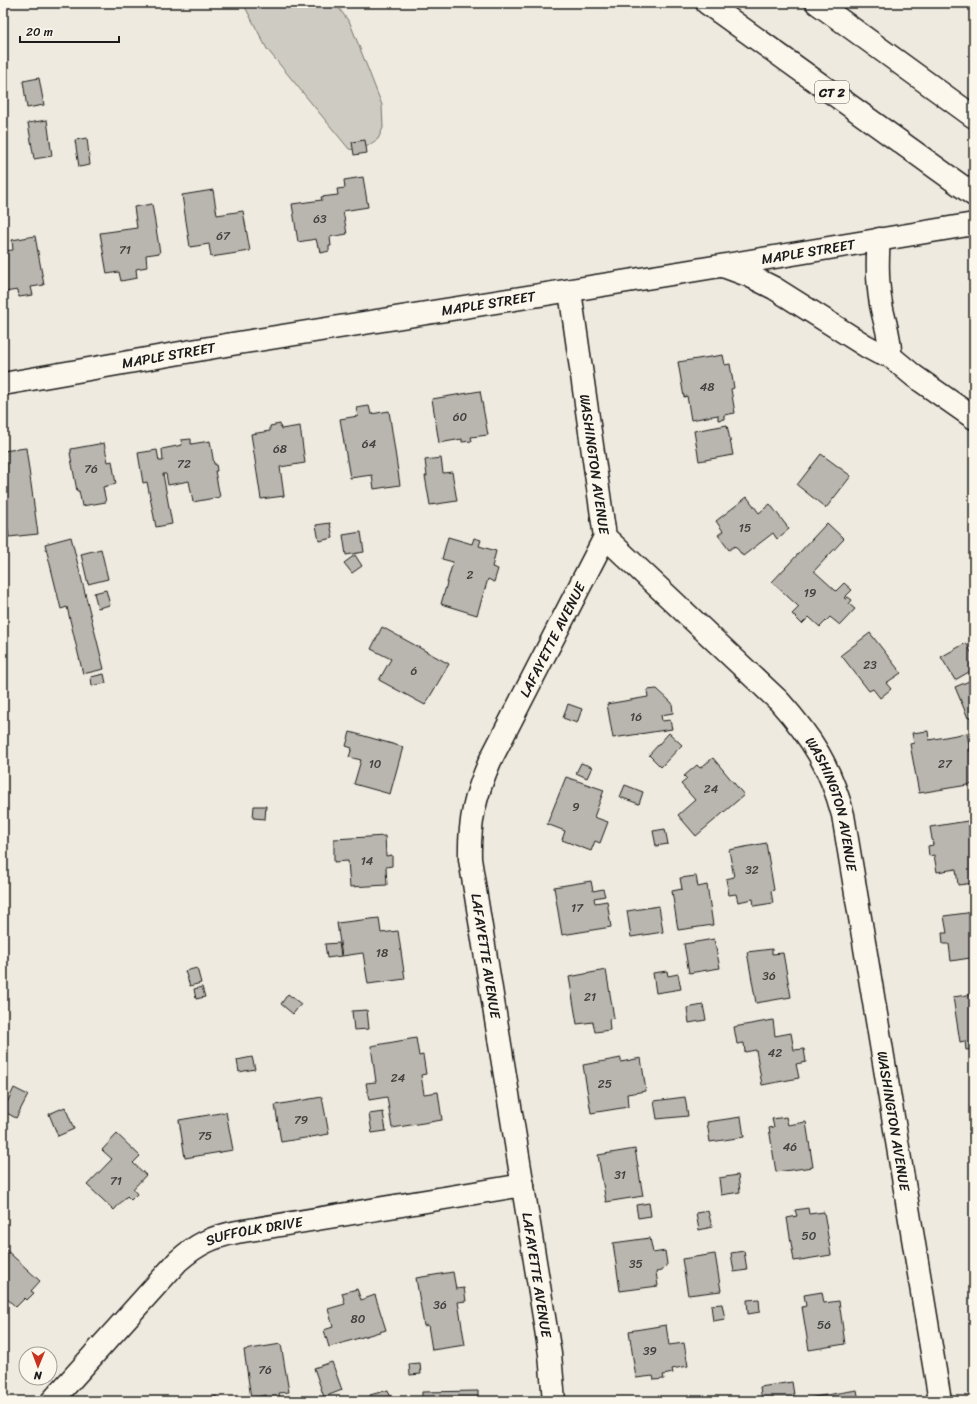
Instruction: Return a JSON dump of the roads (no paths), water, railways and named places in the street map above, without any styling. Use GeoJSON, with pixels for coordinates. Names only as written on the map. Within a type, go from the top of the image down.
{"type":"FeatureCollection","features":[{"type":"Feature","properties":{"kind":"main road","name":"CT 2"},"geometry":{"type":"LineString","coordinates":[[707,3],[974,195]]}},
{"type":"Feature","properties":{"kind":"main road"},"geometry":{"type":"LineString","coordinates":[[817,3],[974,117]]}},
{"type":"Feature","properties":{"kind":"main road","name":"MAPLE STREET"},"geometry":{"type":"LineString","coordinates":[[3,384],[232,344],[723,266],[974,224]]}},
{"type":"Feature","properties":{"kind":"main road"},"geometry":{"type":"LineString","coordinates":[[879,239],[876,263],[877,283],[881,306],[890,338],[890,356]]}},
{"type":"Feature","properties":{"kind":"main road"},"geometry":{"type":"LineString","coordinates":[[723,266],[750,276],[774,288],[866,346],[879,353],[890,356],[914,376],[974,418]]}},
{"type":"Feature","properties":{"kind":"main road","name":"WASHINGTON AVENUE"},"geometry":{"type":"LineString","coordinates":[[570,290],[605,537],[779,701],[800,724],[812,741],[833,781],[843,815],[940,1401]]}},
{"type":"Feature","properties":{"kind":"main road","name":"LAFAYETTE AVENUE"},"geometry":{"type":"LineString","coordinates":[[554,1401],[550,1354],[470,859],[470,835],[480,785],[490,761],[605,537]]}},
{"type":"Feature","properties":{"kind":"main road","name":"SUFFOLK DRIVE"},"geometry":{"type":"LineString","coordinates":[[52,1401],[178,1261],[202,1242],[218,1236],[237,1232],[523,1185]]}}]}
